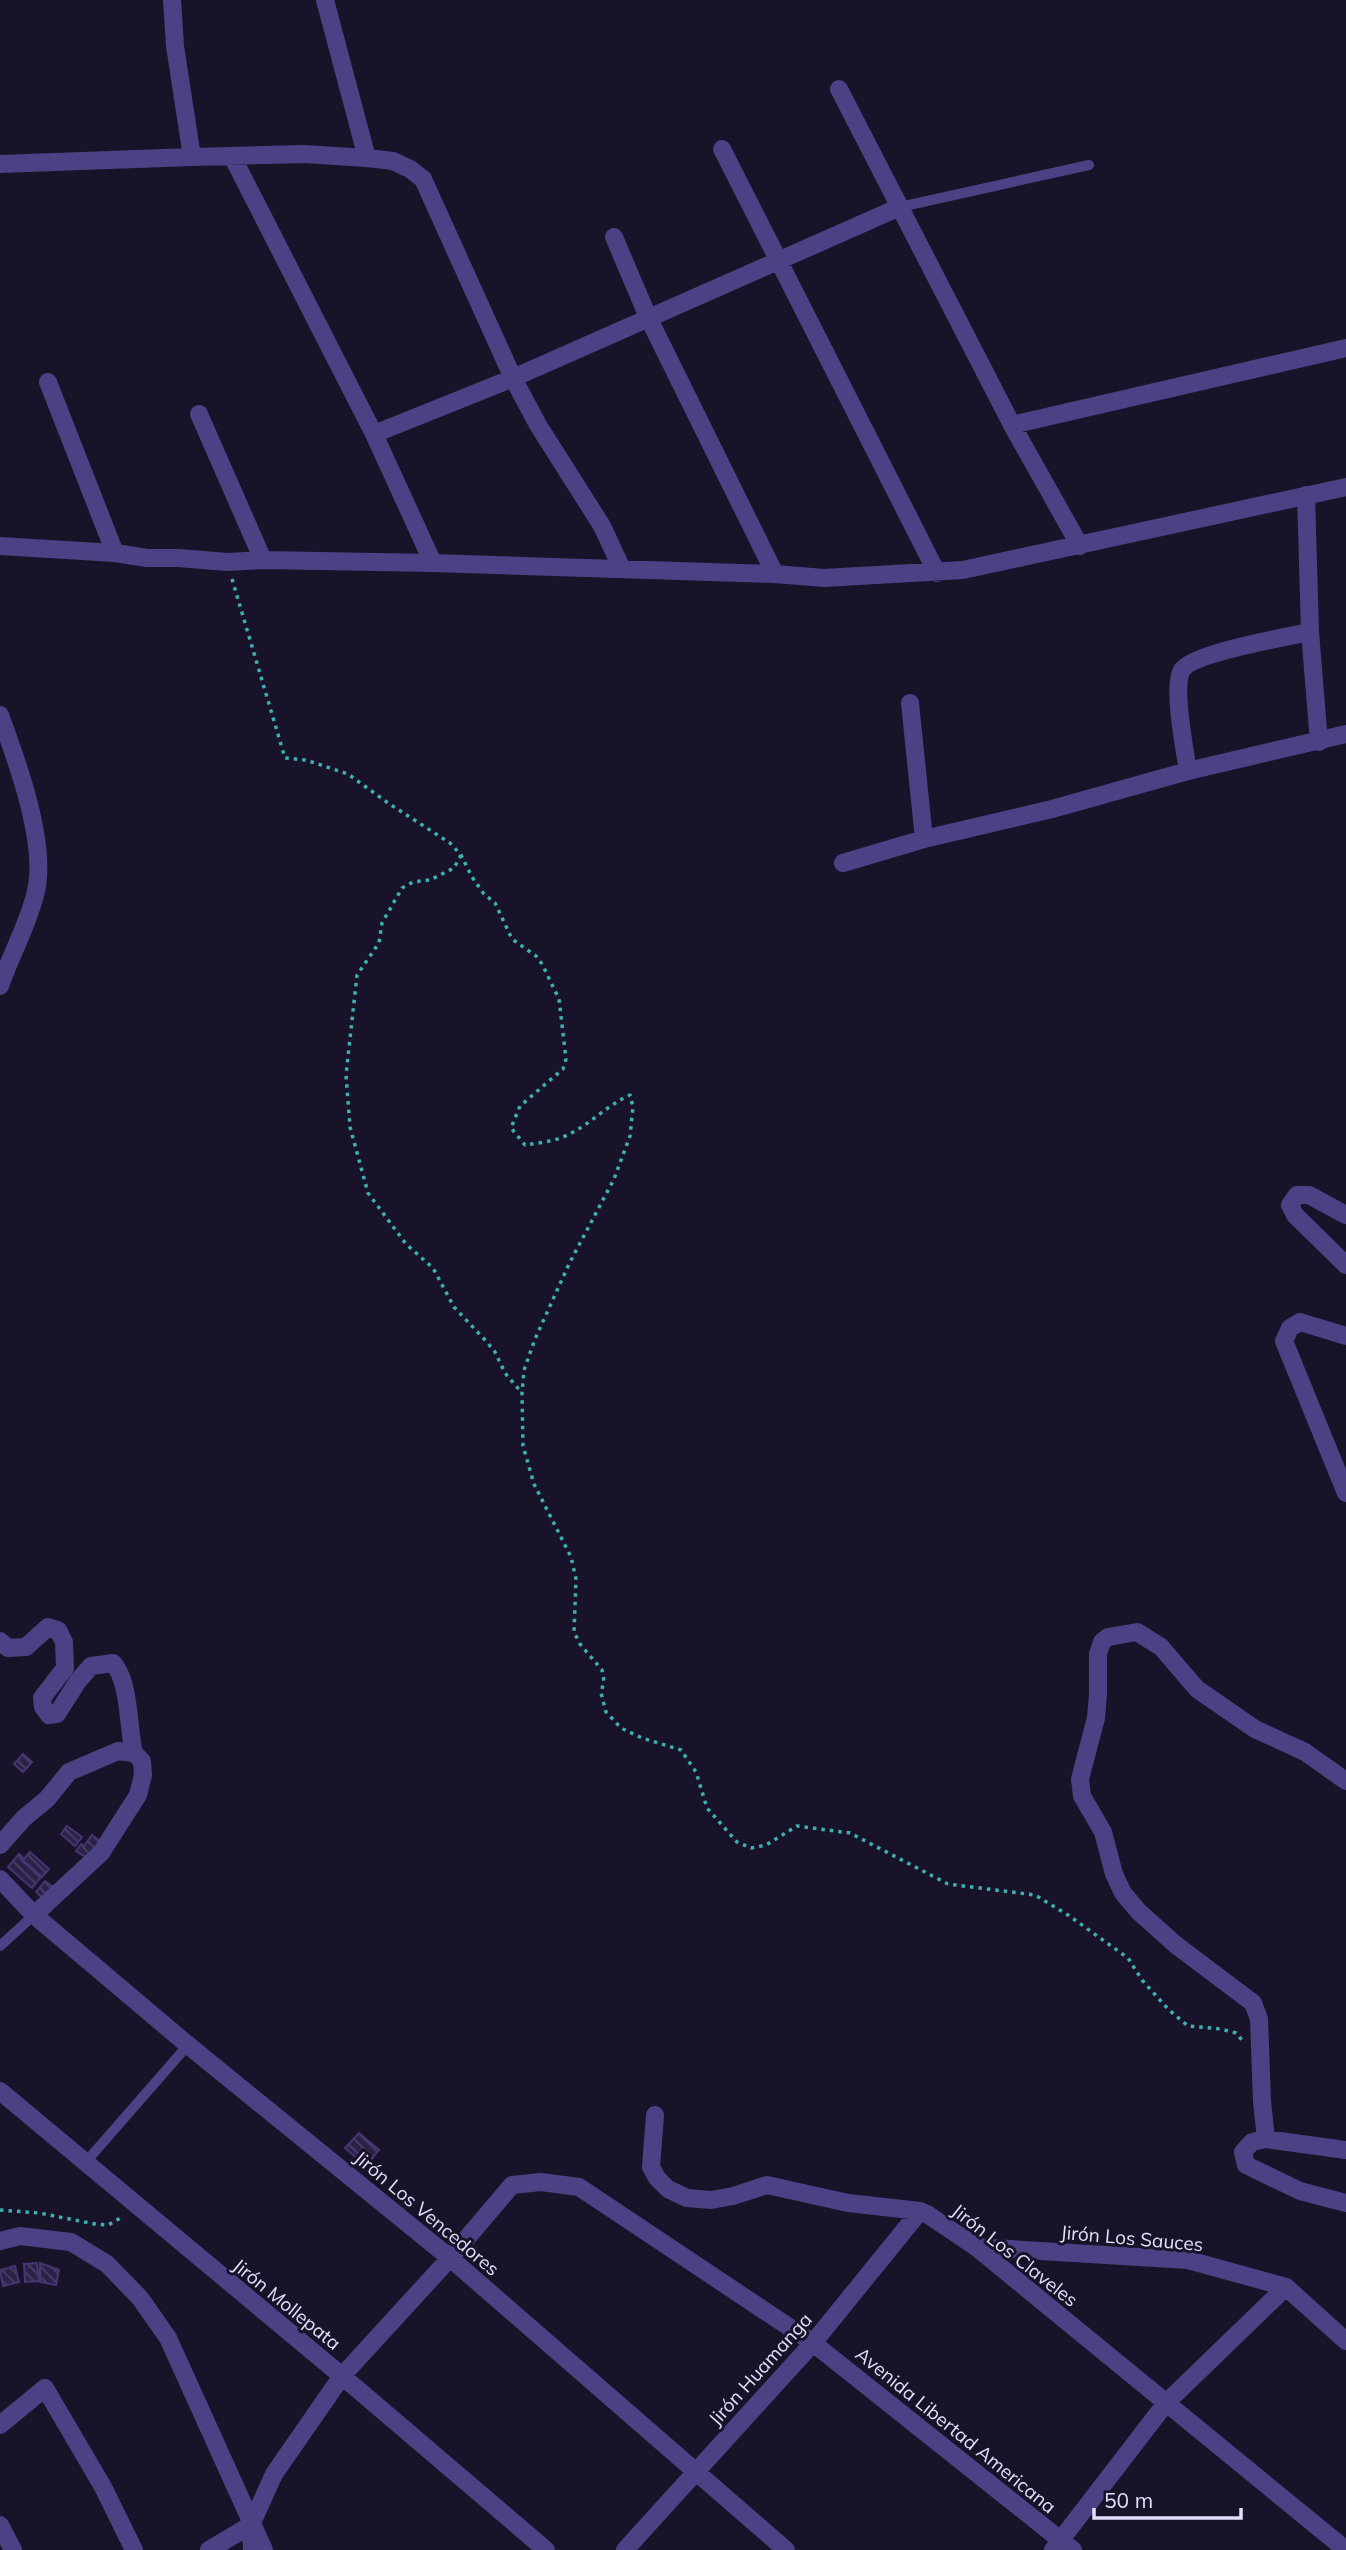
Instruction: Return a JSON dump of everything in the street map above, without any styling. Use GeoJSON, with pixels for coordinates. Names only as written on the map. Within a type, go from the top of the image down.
{"type":"FeatureCollection","features":[{"type":"Feature","properties":{"kind":"street"},"geometry":{"type":"LineString","coordinates":[[172,0],[175,46],[192,157]]}},
{"type":"Feature","properties":{"kind":"street"},"geometry":{"type":"LineString","coordinates":[[325,0],[368,158]]}},
{"type":"Feature","properties":{"kind":"street"},"geometry":{"type":"LineString","coordinates":[[839,89],[1012,425],[1080,547]]}},
{"type":"Feature","properties":{"kind":"street"},"geometry":{"type":"LineString","coordinates":[[722,149],[937,573]]}},
{"type":"Feature","properties":{"kind":"street"},"geometry":{"type":"LineString","coordinates":[[0,164],[304,154],[368,158],[393,162],[410,169],[423,179],[513,378],[538,425],[602,526],[622,569]]}},
{"type":"Feature","properties":{"kind":"street"},"geometry":{"type":"LineString","coordinates":[[233,158],[374,434],[433,563]]}},
{"type":"Feature","properties":{"kind":"street"},"geometry":{"type":"LineString","coordinates":[[374,434],[513,378],[900,207]]}},
{"type":"Feature","properties":{"kind":"street"},"geometry":{"type":"LineString","coordinates":[[614,237],[648,317],[775,573]]}},
{"type":"Feature","properties":{"kind":"street"},"geometry":{"type":"LineString","coordinates":[[1012,425],[1346,348]]}},
{"type":"Feature","properties":{"kind":"street"},"geometry":{"type":"LineString","coordinates":[[48,382],[115,553]]}},
{"type":"Feature","properties":{"kind":"street"},"geometry":{"type":"LineString","coordinates":[[198,414],[263,560]]}},
{"type":"Feature","properties":{"kind":"street"},"geometry":{"type":"LineString","coordinates":[[0,545],[227,562],[263,560],[433,563],[775,573],[824,578],[963,570],[1080,547],[1172,523],[1346,487]]}},
{"type":"Feature","properties":{"kind":"street"},"geometry":{"type":"LineString","coordinates":[[1306,495],[1310,632],[1319,742]]}},
{"type":"Feature","properties":{"kind":"street"},"geometry":{"type":"LineString","coordinates":[[1188,771],[1178,691],[1182,670],[1198,658],[1310,632]]}},
{"type":"Feature","properties":{"kind":"street"},"geometry":{"type":"LineString","coordinates":[[910,703],[924,839]]}},
{"type":"Feature","properties":{"kind":"street"},"geometry":{"type":"LineString","coordinates":[[0,715],[16,757],[39,861],[36,894],[0,986]]}},
{"type":"Feature","properties":{"kind":"street"},"geometry":{"type":"LineString","coordinates":[[843,863],[924,839],[1052,809],[1188,771],[1346,734]]}},
{"type":"Feature","properties":{"kind":"street"},"geometry":{"type":"LineString","coordinates":[[1346,1215],[1309,1195],[1297,1195],[1290,1205],[1295,1215],[1346,1265]]}},
{"type":"Feature","properties":{"kind":"street"},"geometry":{"type":"LineString","coordinates":[[1346,1336],[1300,1322],[1290,1328],[1284,1341],[1346,1493]]}},
{"type":"Feature","properties":{"kind":"street"},"geometry":{"type":"LineString","coordinates":[[0,1641],[8,1648],[26,1647],[48,1627],[58,1630],[64,1642],[65,1668],[42,1698],[48,1715],[57,1714],[91,1666],[113,1664],[118,1668],[126,1697],[134,1753],[142,1761],[143,1775],[138,1795],[101,1853],[34,1915]]}},
{"type":"Feature","properties":{"kind":"street"},"geometry":{"type":"LineString","coordinates":[[1266,2139],[1259,2019],[1253,2003],[1175,1945],[1138,1911],[1123,1893],[1114,1874],[1103,1832],[1082,1796],[1080,1779],[1096,1718],[1097,1654],[1102,1642],[1108,1637],[1137,1632],[1161,1647],[1197,1689],[1255,1729],[1305,1752],[1346,1782]]}},
{"type":"Feature","properties":{"kind":"street"},"geometry":{"type":"LineString","coordinates":[[0,1845],[24,1818],[47,1799],[69,1772],[118,1751],[134,1753]]}},
{"type":"Feature","properties":{"kind":"street","name":"Jirón Los Vencedores"},"geometry":{"type":"LineString","coordinates":[[0,1879],[34,1915],[188,2045],[450,2258],[786,2550]]}},
{"type":"Feature","properties":{"kind":"street","name":"Jirón Mollepata"},"geometry":{"type":"LineString","coordinates":[[0,2091],[546,2550]]}},
{"type":"Feature","properties":{"kind":"street","name":"Jirón Los Claveles"},"geometry":{"type":"LineString","coordinates":[[655,2115],[652,2167],[657,2178],[668,2189],[687,2198],[711,2200],[767,2185],[848,2203],[920,2211],[976,2247],[1346,2550]]}},
{"type":"Feature","properties":{"kind":"street"},"geometry":{"type":"LineString","coordinates":[[1346,2150],[1266,2139],[1252,2142],[1243,2152],[1246,2165],[1300,2191],[1346,2203]]}},
{"type":"Feature","properties":{"kind":"street","name":"Avenida Libertad Americana"},"geometry":{"type":"LineString","coordinates":[[450,2258],[512,2185],[541,2182],[579,2187],[813,2343],[1062,2547]]}},
{"type":"Feature","properties":{"kind":"street","name":"Jirón Huamanga"},"geometry":{"type":"LineString","coordinates":[[625,2550],[813,2343],[920,2211]]}},
{"type":"Feature","properties":{"kind":"street"},"geometry":{"type":"LineString","coordinates":[[0,2241],[20,2236],[71,2242],[107,2264],[140,2298],[168,2338],[264,2550]]}},
{"type":"Feature","properties":{"kind":"street","name":"Jirón Los Sauces"},"geometry":{"type":"LineString","coordinates":[[976,2247],[1188,2260],[1286,2287],[1346,2341]]}},
{"type":"Feature","properties":{"kind":"street"},"geometry":{"type":"LineString","coordinates":[[252,2550],[251,2525],[274,2474],[342,2376],[450,2258]]}},
{"type":"Feature","properties":{"kind":"street"},"geometry":{"type":"LineString","coordinates":[[1062,2547],[1166,2403],[1286,2287]]}},
{"type":"Feature","properties":{"kind":"street"},"geometry":{"type":"LineString","coordinates":[[0,2425],[45,2388],[103,2487],[135,2550]]}},
{"type":"Feature","properties":{"kind":"street"},"geometry":{"type":"LineString","coordinates":[[0,2525],[13,2550]]}},
{"type":"Feature","properties":{"kind":"street"},"geometry":{"type":"LineString","coordinates":[[209,2550],[251,2525]]}},
{"type":"Feature","properties":{"kind":"lane"},"geometry":{"type":"LineString","coordinates":[[900,207],[1089,165]]}},
{"type":"Feature","properties":{"kind":"lane"},"geometry":{"type":"LineString","coordinates":[[0,1946],[34,1915]]}},
{"type":"Feature","properties":{"kind":"lane"},"geometry":{"type":"LineString","coordinates":[[85,2164],[188,2045]]}},
{"type":"Feature","properties":{"kind":"path"},"geometry":{"type":"LineString","coordinates":[[227,562],[285,758],[306,760],[348,774],[450,843],[461,855],[472,877],[495,903],[512,939],[536,956],[542,964],[559,999],[566,1059],[563,1069],[520,1106],[511,1128],[524,1146],[563,1137],[611,1103],[630,1095],[634,1107],[630,1136],[614,1180],[569,1264],[535,1339],[524,1370],[522,1393],[523,1446],[534,1484],[571,1557],[576,1579],[574,1632],[580,1644],[602,1670],[604,1681],[601,1693],[606,1712],[621,1728],[642,1738],[681,1750],[696,1772],[707,1808],[737,1842],[751,1848],[766,1845],[797,1826],[850,1833],[948,1884],[1035,1895],[1128,1958],[1142,1980],[1167,2009],[1188,2026],[1236,2033],[1253,2054],[1261,2057]]}},
{"type":"Feature","properties":{"kind":"path"},"geometry":{"type":"LineString","coordinates":[[461,855],[454,868],[430,880],[413,882],[402,888],[382,923],[379,943],[357,975],[346,1075],[350,1127],[368,1193],[406,1244],[433,1268],[454,1307],[495,1352],[505,1373],[522,1393]]}},
{"type":"Feature","properties":{"kind":"path"},"geometry":{"type":"LineString","coordinates":[[0,2210],[39,2213],[108,2225],[137,2207]]}},
{"type":"Feature","properties":{"kind":"building"},"geometry":{"type":"Polygon","coordinates":[[[23,1754],[32,1762],[23,1772],[14,1764],[23,1754]]]}},
{"type":"Feature","properties":{"kind":"building"},"geometry":{"type":"Polygon","coordinates":[[[67,1826],[82,1837],[75,1846],[61,1834],[67,1826]]]}},
{"type":"Feature","properties":{"kind":"building"},"geometry":{"type":"Polygon","coordinates":[[[92,1835],[102,1843],[90,1860],[76,1851],[81,1844],[84,1846],[92,1835]]]}},
{"type":"Feature","properties":{"kind":"building"},"geometry":{"type":"Polygon","coordinates":[[[30,1852],[49,1869],[42,1877],[23,1860],[30,1852]]]}},
{"type":"Feature","properties":{"kind":"building"},"geometry":{"type":"Polygon","coordinates":[[[19,1854],[23,1858],[21,1860],[41,1877],[32,1888],[8,1867],[19,1854]]]}},
{"type":"Feature","properties":{"kind":"building"},"geometry":{"type":"Polygon","coordinates":[[[45,1881],[56,1889],[46,1901],[36,1892],[45,1881]]]}},
{"type":"Feature","properties":{"kind":"building"},"geometry":{"type":"Polygon","coordinates":[[[359,2133],[379,2150],[366,2166],[345,2148],[359,2133]]]}},
{"type":"Feature","properties":{"kind":"building"},"geometry":{"type":"Polygon","coordinates":[[[37,2263],[39,2281],[25,2282],[24,2264],[37,2263]]]}},
{"type":"Feature","properties":{"kind":"building"},"geometry":{"type":"Polygon","coordinates":[[[40,2263],[59,2270],[56,2285],[40,2282],[40,2263]]]}},
{"type":"Feature","properties":{"kind":"building"},"geometry":{"type":"Polygon","coordinates":[[[15,2266],[19,2282],[3,2286],[0,2270],[15,2266]]]}}]}
